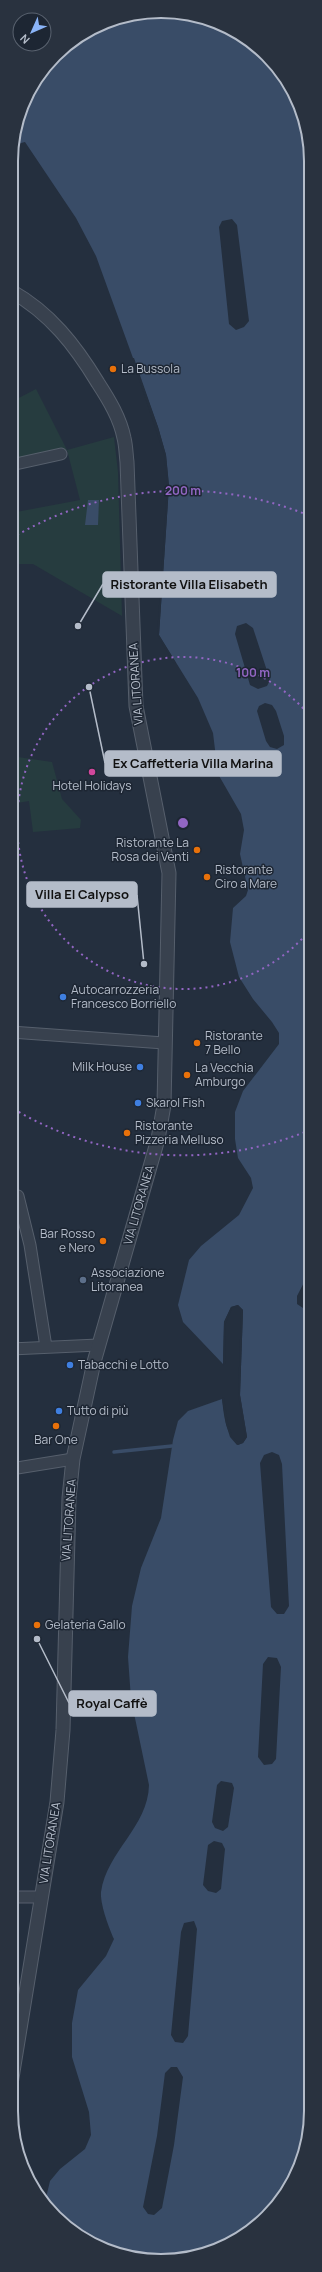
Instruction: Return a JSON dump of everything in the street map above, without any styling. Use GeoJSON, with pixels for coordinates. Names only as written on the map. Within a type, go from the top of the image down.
{"type":"FeatureCollection","features":[{"type":"Feature","properties":{"kind":"street","name":"VIA LITORANEA"},"geometry":{"type":"LineString","coordinates":[[18,296],[42,312],[72,342],[106,395],[118,419],[124,438],[127,462],[136,706],[169,873],[164,1044],[164,1105],[161,1125],[98,1345],[73,1459],[69,1498],[66,1560],[61,1768],[18,2033]]}},
{"type":"Feature","properties":{"kind":"street"},"geometry":{"type":"LineString","coordinates":[[18,463],[61,454]]}},
{"type":"Feature","properties":{"kind":"street"},"geometry":{"type":"LineString","coordinates":[[18,1033],[164,1044]]}},
{"type":"Feature","properties":{"kind":"street"},"geometry":{"type":"LineString","coordinates":[[18,1196],[30,1245],[46,1347]]}},
{"type":"Feature","properties":{"kind":"street"},"geometry":{"type":"LineString","coordinates":[[18,1349],[98,1345]]}},
{"type":"Feature","properties":{"kind":"street"},"geometry":{"type":"LineString","coordinates":[[18,1468],[73,1459]]}},
{"type":"Feature","properties":{"kind":"street"},"geometry":{"type":"LineString","coordinates":[[18,1897],[41,1897]]}},
{"type":"Feature","properties":{"kind":"green space"},"geometry":{"type":"Polygon","coordinates":[[[36,389],[67,450],[18,460],[18,398],[36,389]]]}},
{"type":"Feature","properties":{"kind":"green space"},"geometry":{"type":"Polygon","coordinates":[[[114,437],[118,472],[122,616],[33,564],[18,564],[18,512],[80,500],[67,450],[114,437]]]}},
{"type":"Feature","properties":{"kind":"green space"},"geometry":{"type":"Polygon","coordinates":[[[18,757],[52,762],[62,799],[81,820],[80,828],[33,832],[29,801],[18,803],[18,757]]]}},
{"type":"Feature","properties":{"kind":"water"},"geometry":{"type":"Polygon","coordinates":[[[170,18],[198,23],[216,29],[240,42],[255,53],[269,67],[285,90],[293,106],[299,124],[304,152],[304,2120],[299,2148],[293,2166],[280,2190],[269,2205],[255,2219],[232,2235],[216,2243],[198,2249],[170,2254],[142,2253],[106,2243],[89,2235],[67,2219],[46,2196],[50,2181],[60,2169],[85,2149],[91,2135],[89,2112],[72,2057],[72,2023],[78,1990],[106,1956],[114,1939],[107,1922],[101,1897],[105,1877],[111,1864],[135,1827],[147,1800],[149,1785],[131,1699],[128,1657],[132,1606],[141,1568],[161,1518],[173,1440],[178,1421],[188,1411],[222,1399],[226,1424],[230,1435],[238,1445],[243,1443],[247,1437],[240,1395],[243,1310],[238,1305],[231,1307],[224,1322],[223,1364],[183,1322],[178,1305],[189,1260],[201,1246],[239,1215],[253,1188],[251,1178],[238,1158],[235,1139],[235,1112],[243,1091],[279,1044],[279,1033],[253,999],[239,977],[230,942],[233,908],[246,896],[248,890],[240,854],[244,830],[241,814],[218,774],[213,733],[198,698],[159,635],[169,486],[166,455],[158,427],[96,256],[76,218],[25,142],[19,144],[23,124],[37,89],[53,67],[67,53],[90,37],[106,29],[142,19],[170,18]]]}},
{"type":"Feature","properties":{"kind":"water"},"geometry":{"type":"Polygon","coordinates":[[[88,500],[99,500],[98,525],[85,525],[88,500]]]}},
{"type":"Feature","properties":{"kind":"pier"},"geometry":{"type":"Polygon","coordinates":[[[232,219],[237,225],[249,321],[244,327],[236,330],[229,324],[219,227],[222,221],[232,219]]]}},
{"type":"Feature","properties":{"kind":"pier"},"geometry":{"type":"Polygon","coordinates":[[[132,358],[134,358],[166,455],[169,486],[159,635],[176,663],[174,664],[157,635],[167,486],[164,455],[132,358]]]}},
{"type":"Feature","properties":{"kind":"pier"},"geometry":{"type":"Polygon","coordinates":[[[246,623],[253,628],[270,680],[267,686],[258,689],[250,685],[235,634],[237,626],[246,623]]]}},
{"type":"Feature","properties":{"kind":"pier"},"geometry":{"type":"Polygon","coordinates":[[[265,703],[272,705],[276,711],[284,736],[284,745],[277,749],[270,747],[266,741],[257,711],[259,706],[265,703]]]}},
{"type":"Feature","properties":{"kind":"pier"},"geometry":{"type":"Polygon","coordinates":[[[304,1282],[303,1308],[297,1304],[297,1296],[304,1282]]]}},
{"type":"Feature","properties":{"kind":"pier"},"geometry":{"type":"Polygon","coordinates":[[[238,1305],[243,1310],[240,1395],[247,1437],[243,1443],[237,1445],[230,1437],[226,1424],[222,1397],[224,1398],[228,1423],[232,1436],[238,1442],[242,1441],[245,1437],[238,1395],[241,1311],[237,1307],[232,1308],[226,1323],[225,1364],[223,1366],[224,1322],[231,1307],[238,1305]]]}},
{"type":"Feature","properties":{"kind":"pier"},"geometry":{"type":"Polygon","coordinates":[[[272,1452],[279,1455],[282,1464],[289,1606],[284,1614],[277,1614],[271,1607],[260,1463],[264,1455],[272,1452]]]}},
{"type":"Feature","properties":{"kind":"pier"},"geometry":{"type":"Polygon","coordinates":[[[268,1657],[277,1658],[281,1667],[276,1759],[272,1764],[264,1765],[258,1757],[263,1664],[268,1657]]]}},
{"type":"Feature","properties":{"kind":"pier"},"geometry":{"type":"Polygon","coordinates":[[[221,1781],[232,1783],[234,1788],[228,1827],[223,1831],[215,1828],[212,1822],[217,1785],[221,1781]]]}},
{"type":"Feature","properties":{"kind":"pier"},"geometry":{"type":"Polygon","coordinates":[[[214,1841],[222,1843],[225,1849],[221,1889],[216,1893],[208,1891],[203,1885],[208,1845],[214,1841]]]}},
{"type":"Feature","properties":{"kind":"pier"},"geometry":{"type":"Polygon","coordinates":[[[194,1921],[197,1929],[188,2036],[183,2043],[175,2042],[171,2035],[181,1932],[184,1923],[194,1921]]]}},
{"type":"Feature","properties":{"kind":"pier"},"geometry":{"type":"Polygon","coordinates":[[[171,2067],[177,2067],[183,2077],[174,2145],[162,2208],[154,2215],[148,2214],[143,2207],[157,2136],[165,2073],[171,2067]]]}},
{"type":"Feature","properties":{"kind":"waterway"},"geometry":{"type":"LineString","coordinates":[[114,1452],[172,1446]]}},
{"type":"Feature","properties":{"kind":"place","name":"La Bussola"},"geometry":{"type":"Point","coordinates":[113,369]}},
{"type":"Feature","properties":{"kind":"place","name":"Ristorante Villa Elisabeth"},"geometry":{"type":"Point","coordinates":[78,626]}},
{"type":"Feature","properties":{"kind":"place","name":"Ex Caffetteria Villa Marina"},"geometry":{"type":"Point","coordinates":[89,687]}},
{"type":"Feature","properties":{"kind":"place","name":"Hotel Holidays"},"geometry":{"type":"Point","coordinates":[92,772]}},
{"type":"Feature","properties":{"kind":"place","name":"Ristorante La Rosa dei Venti"},"geometry":{"type":"Point","coordinates":[197,850]}},
{"type":"Feature","properties":{"kind":"place","name":"Ristorante Ciro a Mare"},"geometry":{"type":"Point","coordinates":[207,877]}},
{"type":"Feature","properties":{"kind":"place","name":"Villa El Calypso"},"geometry":{"type":"Point","coordinates":[144,964]}},
{"type":"Feature","properties":{"kind":"place","name":"Autocarrozzeria Francesco Borriello"},"geometry":{"type":"Point","coordinates":[63,997]}},
{"type":"Feature","properties":{"kind":"place","name":"Ristorante 7 Bello"},"geometry":{"type":"Point","coordinates":[197,1043]}},
{"type":"Feature","properties":{"kind":"place","name":"Milk House"},"geometry":{"type":"Point","coordinates":[140,1067]}},
{"type":"Feature","properties":{"kind":"place","name":"La Vecchia Amburgo"},"geometry":{"type":"Point","coordinates":[187,1075]}},
{"type":"Feature","properties":{"kind":"place","name":"Skarol Fish"},"geometry":{"type":"Point","coordinates":[138,1103]}},
{"type":"Feature","properties":{"kind":"place","name":"Ristorante Pizzeria Melluso"},"geometry":{"type":"Point","coordinates":[127,1133]}},
{"type":"Feature","properties":{"kind":"place","name":"Bar Rosso e Nero"},"geometry":{"type":"Point","coordinates":[103,1241]}},
{"type":"Feature","properties":{"kind":"place","name":"Associazione Litoranea"},"geometry":{"type":"Point","coordinates":[83,1280]}},
{"type":"Feature","properties":{"kind":"place","name":"Tabacchi e Lotto"},"geometry":{"type":"Point","coordinates":[70,1365]}},
{"type":"Feature","properties":{"kind":"place","name":"Tutto di più"},"geometry":{"type":"Point","coordinates":[59,1411]}},
{"type":"Feature","properties":{"kind":"place","name":"Bar One"},"geometry":{"type":"Point","coordinates":[56,1426]}},
{"type":"Feature","properties":{"kind":"place","name":"Gelateria Gallo"},"geometry":{"type":"Point","coordinates":[37,1625]}},
{"type":"Feature","properties":{"kind":"place","name":"Royal Caffè"},"geometry":{"type":"Point","coordinates":[37,1639]}}]}
